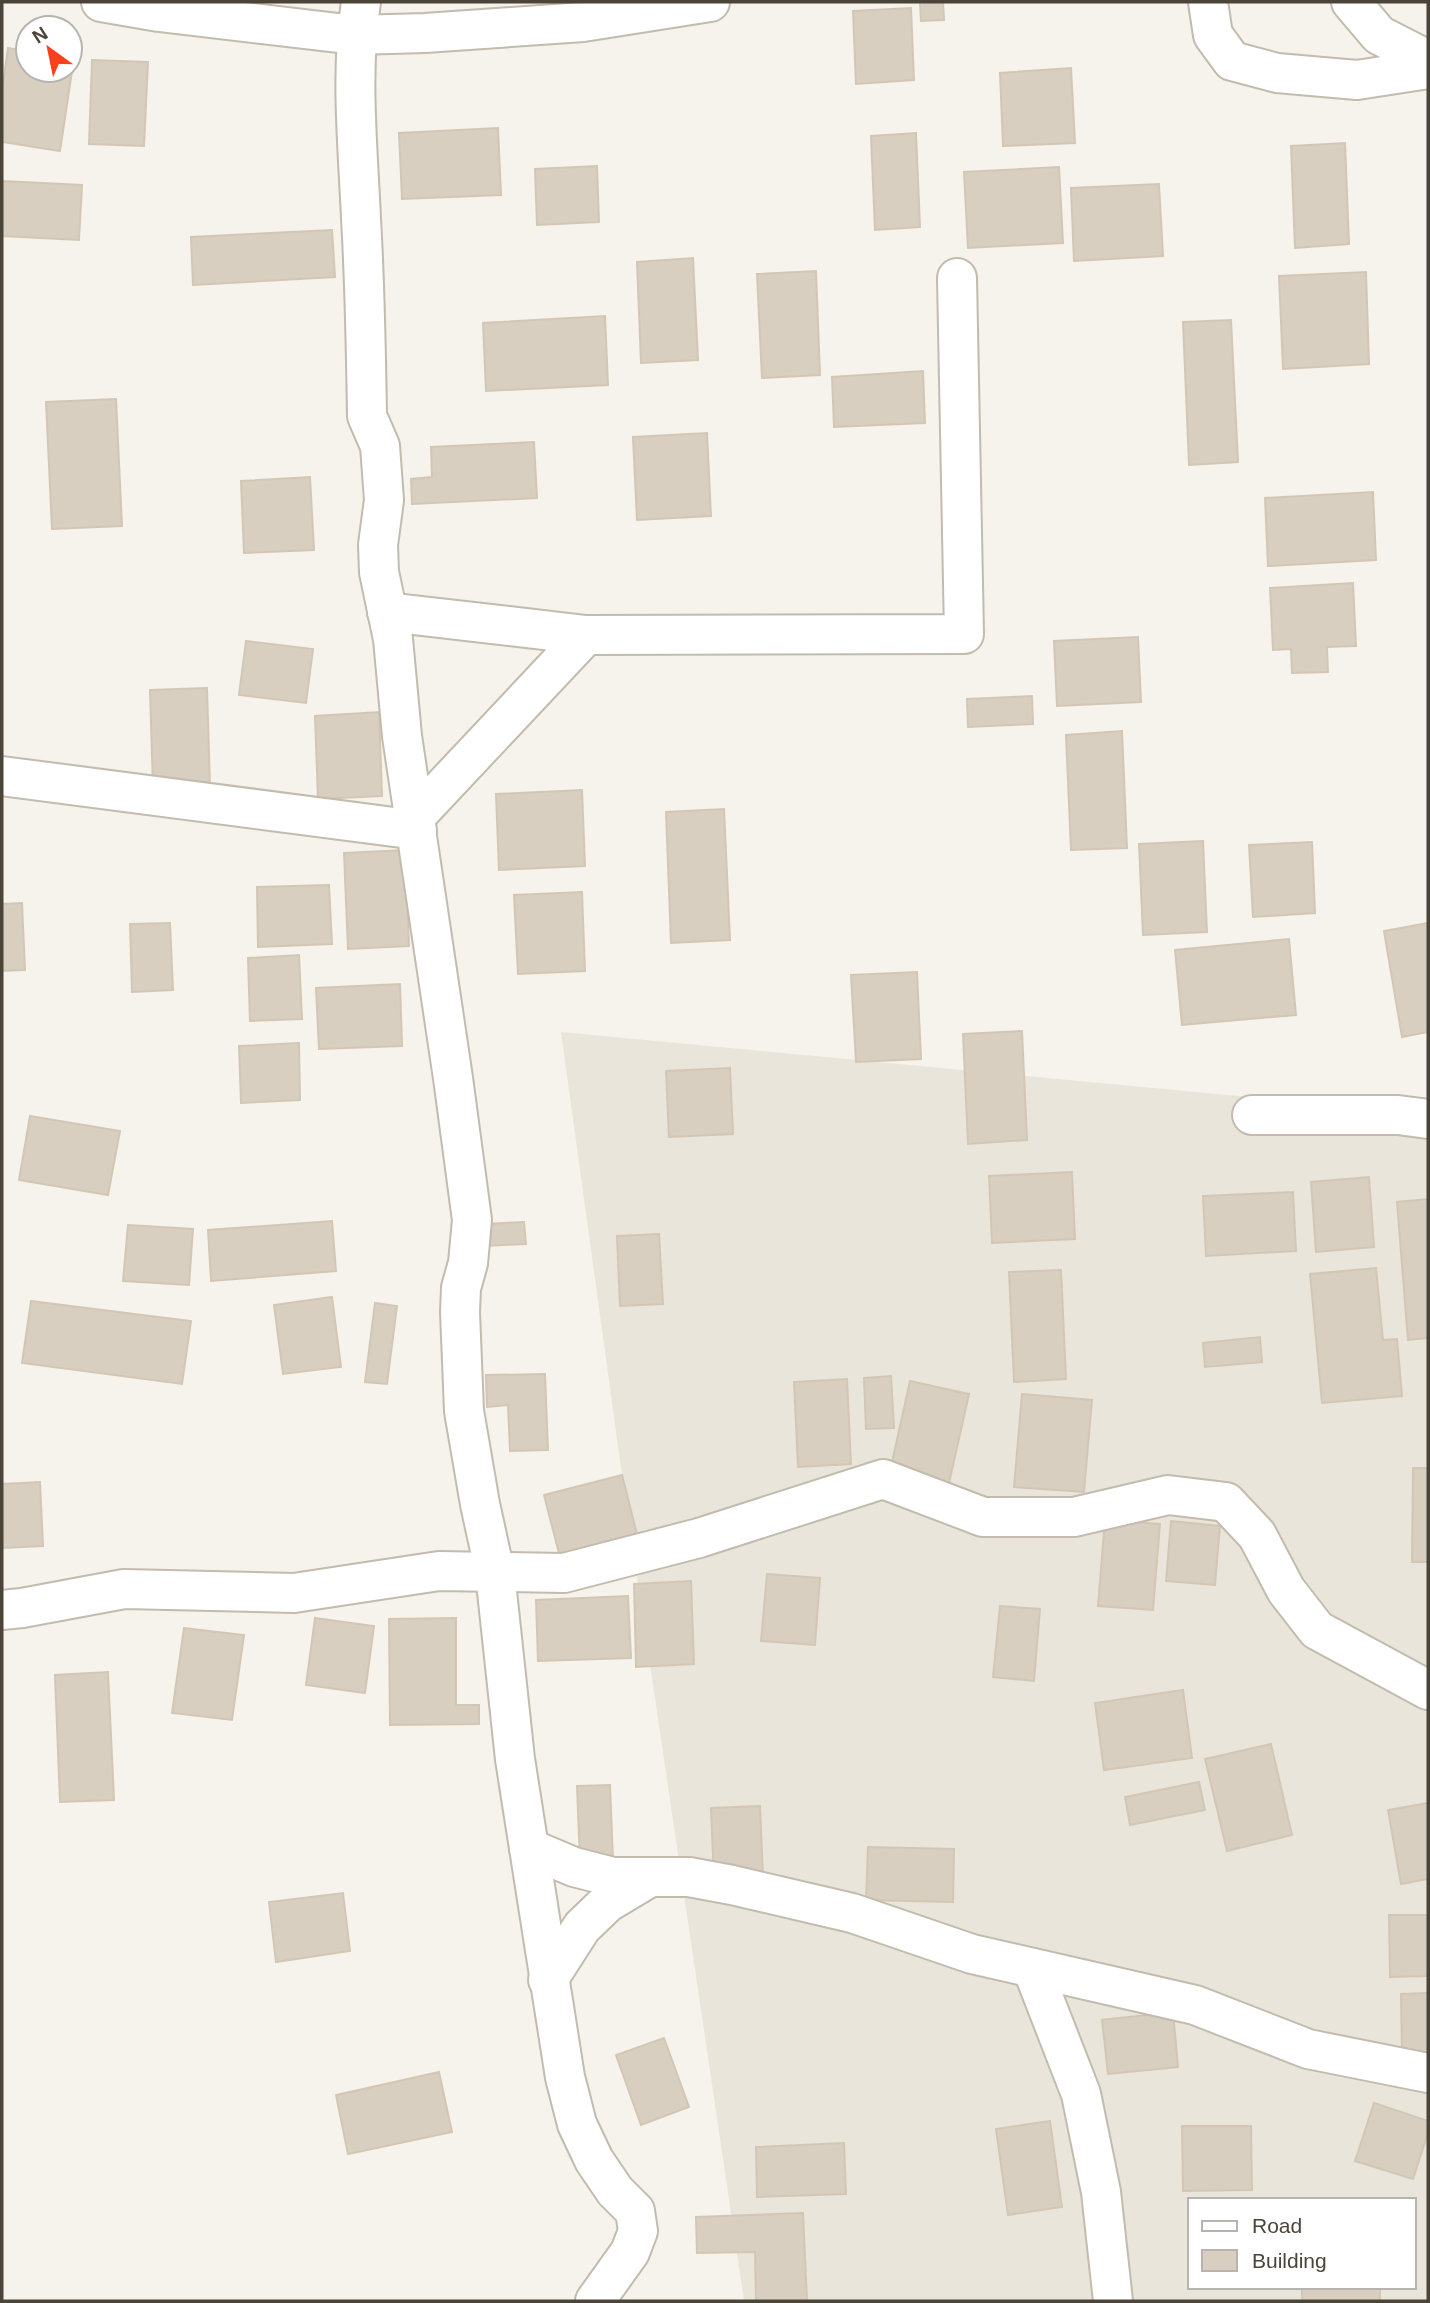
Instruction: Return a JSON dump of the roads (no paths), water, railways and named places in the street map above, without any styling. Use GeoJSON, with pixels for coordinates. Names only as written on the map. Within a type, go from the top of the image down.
{"type":"FeatureCollection","features":[{"type":"Feature","properties":{"kind":"street"},"geometry":{"type":"LineString","coordinates":[[101,2],[159,12],[358,18],[425,33],[583,22],[710,2]]}},
{"type":"Feature","properties":{"kind":"street"},"geometry":{"type":"LineString","coordinates":[[1208,2],[1213,35],[1232,61],[1277,73],[1357,80],[1428,69]]}},
{"type":"Feature","properties":{"kind":"street"},"geometry":{"type":"LineString","coordinates":[[1351,2],[1379,34],[1428,60]]}},
{"type":"Feature","properties":{"kind":"street"},"geometry":{"type":"LineString","coordinates":[[358,18],[355,139],[362,227],[367,416],[380,446],[383,468],[384,500],[378,545],[379,572],[387,612],[472,1220],[468,1263],[461,1288],[464,1411],[495,1573],[514,1747],[565,2077],[577,2124],[594,2160],[615,2191],[635,2211],[638,2231],[629,2252],[594,2301]]}},
{"type":"Feature","properties":{"kind":"street"},"geometry":{"type":"LineString","coordinates":[[387,612],[586,635],[964,634],[957,278]]}},
{"type":"Feature","properties":{"kind":"street"},"geometry":{"type":"LineString","coordinates":[[416,824],[586,635]]}},
{"type":"Feature","properties":{"kind":"street"},"geometry":{"type":"LineString","coordinates":[[2,776],[416,824]]}},
{"type":"Feature","properties":{"kind":"street"},"geometry":{"type":"LineString","coordinates":[[1252,1115],[1398,1115],[1428,1119]]}},
{"type":"Feature","properties":{"kind":"street"},"geometry":{"type":"LineString","coordinates":[[2,1610],[124,1590],[294,1593],[439,1571],[564,1573],[699,1538],[883,1479],[983,1517],[1074,1517],[1168,1495],[1226,1502],[1257,1535],[1286,1590],[1317,1630],[1428,1690]]}},
{"type":"Feature","properties":{"kind":"street"},"geometry":{"type":"LineString","coordinates":[[529,1848],[574,1867],[613,1877],[689,1877],[852,1913],[972,1954],[1195,2005],[1308,2049],[1428,2073]]}},
{"type":"Feature","properties":{"kind":"street"},"geometry":{"type":"LineString","coordinates":[[548,1980],[582,1927],[607,1903],[647,1879]]}},
{"type":"Feature","properties":{"kind":"street"},"geometry":{"type":"LineString","coordinates":[[1032,1968],[1081,2094],[1101,2192],[1113,2301]]}}]}
